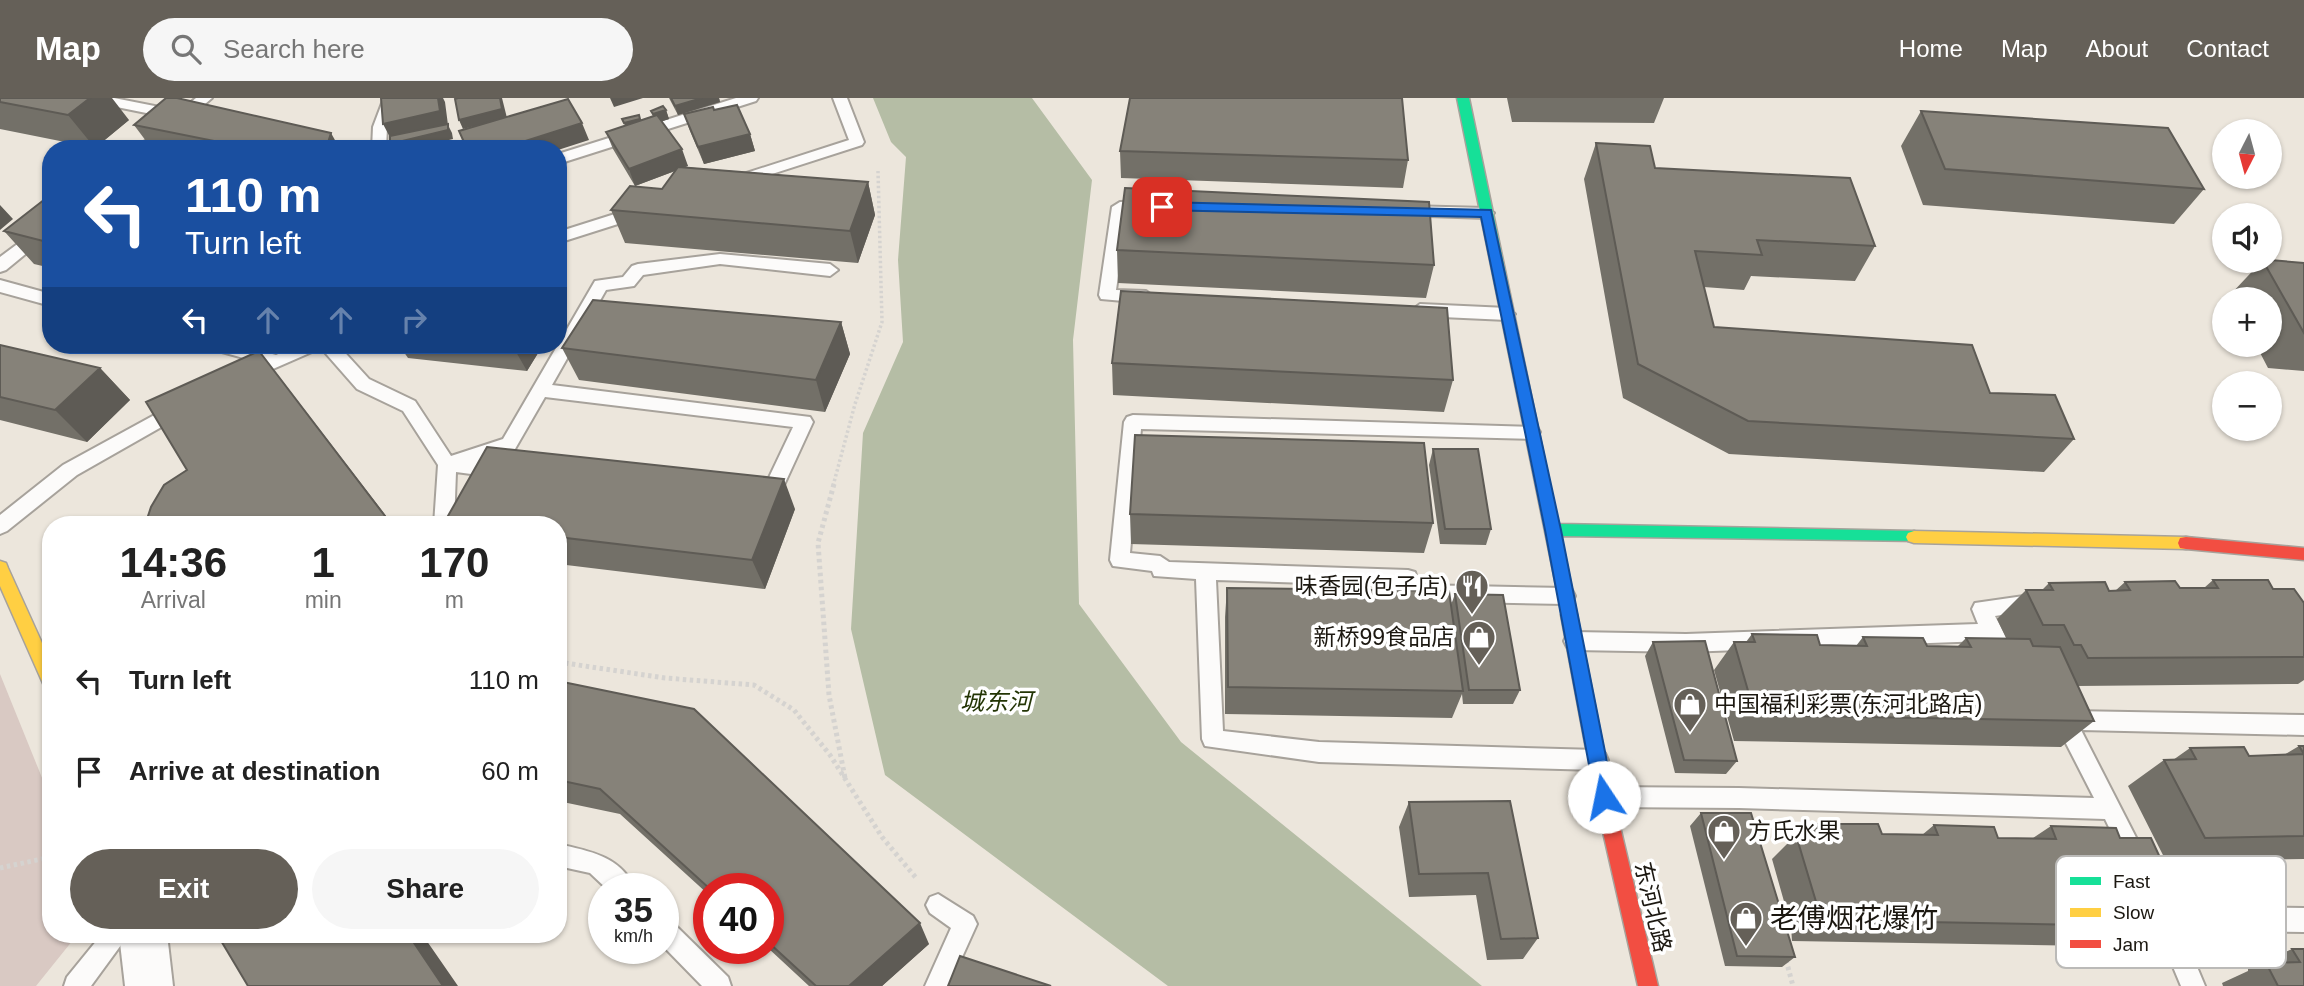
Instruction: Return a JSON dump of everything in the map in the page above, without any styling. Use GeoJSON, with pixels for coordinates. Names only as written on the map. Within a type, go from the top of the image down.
{"type":"FeatureCollection","features":[{"type":"Feature","properties":{"kind":"street","name":"东河北路"},"geometry":{"type":"LineString","coordinates":[[1463,98],[1553,530],[1604,797],[1648,986]]}},
{"type":"Feature","properties":{"kind":"street"},"geometry":{"type":"LineString","coordinates":[[1553,530],[2203,543],[2304,554]]}},
{"type":"Feature","properties":{"kind":"street"},"geometry":{"type":"LineString","coordinates":[[0,568],[42,664]]}},
{"type":"Feature","properties":{"kind":"street"},"geometry":{"type":"LineString","coordinates":[[144,943],[149,986]]}},
{"type":"Feature","properties":{"kind":"lane"},"geometry":{"type":"LineString","coordinates":[[92,98],[195,110]]}},
{"type":"Feature","properties":{"kind":"lane"},"geometry":{"type":"LineString","coordinates":[[379,140],[380,127],[391,98]]}},
{"type":"Feature","properties":{"kind":"lane"},"geometry":{"type":"LineString","coordinates":[[567,156],[751,98]]}},
{"type":"Feature","properties":{"kind":"lane"},"geometry":{"type":"LineString","coordinates":[[727,183],[857,142],[840,98]]}},
{"type":"Feature","properties":{"kind":"lane"},"geometry":{"type":"LineString","coordinates":[[155,140],[195,110]]}},
{"type":"Feature","properties":{"kind":"lane"},"geometry":{"type":"LineString","coordinates":[[1162,207],[1120,207],[1107,295],[1167,298]]}},
{"type":"Feature","properties":{"kind":"lane"},"geometry":{"type":"LineString","coordinates":[[567,235],[649,208]]}},
{"type":"Feature","properties":{"kind":"lane"},"geometry":{"type":"LineString","coordinates":[[1392,211],[1486,213]]}},
{"type":"Feature","properties":{"kind":"lane"},"geometry":{"type":"LineString","coordinates":[[0,266],[42,232]]}},
{"type":"Feature","properties":{"kind":"lane"},"geometry":{"type":"LineString","coordinates":[[567,344],[601,285],[628,282],[638,270],[720,259],[830,270]]}},
{"type":"Feature","properties":{"kind":"lane"},"geometry":{"type":"LineString","coordinates":[[0,286],[42,298]]}},
{"type":"Feature","properties":{"kind":"lane"},"geometry":{"type":"LineString","coordinates":[[1398,309],[1507,314]]}},
{"type":"Feature","properties":{"kind":"lane"},"geometry":{"type":"LineString","coordinates":[[251,354],[278,361]]}},
{"type":"Feature","properties":{"kind":"lane"},"geometry":{"type":"LineString","coordinates":[[230,383],[294,354]]}},
{"type":"Feature","properties":{"kind":"lane"},"geometry":{"type":"LineString","coordinates":[[336,354],[363,384],[409,406],[447,464],[444,516]]}},
{"type":"Feature","properties":{"kind":"lane"},"geometry":{"type":"LineString","coordinates":[[447,464],[509,444],[561,354]]}},
{"type":"Feature","properties":{"kind":"lane"},"geometry":{"type":"LineString","coordinates":[[540,390],[804,422],[770,496],[743,493]]}},
{"type":"Feature","properties":{"kind":"lane"},"geometry":{"type":"LineString","coordinates":[[0,526],[70,470],[195,400]]}},
{"type":"Feature","properties":{"kind":"lane"},"geometry":{"type":"LineString","coordinates":[[1531,432],[1133,422],[1120,560],[1160,564],[1161,570],[1408,578],[1411,593],[1565,596]]}},
{"type":"Feature","properties":{"kind":"lane"},"geometry":{"type":"LineString","coordinates":[[447,464],[526,473]]}},
{"type":"Feature","properties":{"kind":"lane"},"geometry":{"type":"LineString","coordinates":[[1206,572],[1213,739],[1319,752],[1597,760]]}},
{"type":"Feature","properties":{"kind":"lane"},"geometry":{"type":"LineString","coordinates":[[2030,664],[2008,659],[1990,632],[1982,609],[2060,599]]}},
{"type":"Feature","properties":{"kind":"lane"},"geometry":{"type":"LineString","coordinates":[[1574,641],[1686,643],[1990,632]]}},
{"type":"Feature","properties":{"kind":"lane"},"geometry":{"type":"LineString","coordinates":[[2054,701],[2134,856]]}},
{"type":"Feature","properties":{"kind":"lane"},"geometry":{"type":"LineString","coordinates":[[2066,720],[2304,725]]}},
{"type":"Feature","properties":{"kind":"lane"},"geometry":{"type":"LineString","coordinates":[[1604,797],[1739,798],[2111,809]]}},
{"type":"Feature","properties":{"kind":"lane"},"geometry":{"type":"LineString","coordinates":[[567,857],[596,863],[606,873]]}},
{"type":"Feature","properties":{"kind":"lane"},"geometry":{"type":"LineString","coordinates":[[937,986],[965,924],[938,905]]}},
{"type":"Feature","properties":{"kind":"lane"},"geometry":{"type":"LineString","coordinates":[[2286,919],[2304,919]]}},
{"type":"Feature","properties":{"kind":"lane"},"geometry":{"type":"LineString","coordinates":[[75,986],[110,943]]}},
{"type":"Feature","properties":{"kind":"lane"},"geometry":{"type":"LineString","coordinates":[[679,945],[719,986]]}},
{"type":"Feature","properties":{"kind":"lane"},"geometry":{"type":"LineString","coordinates":[[2185,968],[2193,986]]}},
{"type":"Feature","properties":{"kind":"path"},"geometry":{"type":"LineString","coordinates":[[845,778],[829,695],[818,543],[855,404],[882,322],[878,171]]}},
{"type":"Feature","properties":{"kind":"path"},"geometry":{"type":"LineString","coordinates":[[567,663],[665,678],[754,685],[794,710],[845,778],[882,836],[938,905]]}},
{"type":"Feature","properties":{"kind":"path"},"geometry":{"type":"LineString","coordinates":[[0,868],[42,859]]}},
{"type":"Feature","properties":{"kind":"shaded area"},"geometry":{"type":"Polygon","coordinates":[[[0,674],[42,778],[42,943],[71,943],[36,986],[0,986],[0,674]]]}},
{"type":"Feature","properties":{"kind":"water","name":"城东河"},"geometry":{"type":"Polygon","coordinates":[[[873,98],[1032,98],[1092,180],[1073,340],[1079,604],[1181,742],[1482,986],[1168,986],[885,775],[851,629],[863,433],[903,342],[898,260],[906,157],[891,142],[873,98]]]}},
{"type":"Feature","properties":{"kind":"building"},"geometry":{"type":"Polygon","coordinates":[[[0,98],[90,98],[68,115],[0,102],[0,98]]]}},
{"type":"Feature","properties":{"kind":"building"},"geometry":{"type":"Polygon","coordinates":[[[166,98],[177,98],[331,133],[329,140],[209,140],[134,125],[166,98]]]}},
{"type":"Feature","properties":{"kind":"building"},"geometry":{"type":"Polygon","coordinates":[[[381,98],[438,98],[440,111],[383,124],[381,98]]]}},
{"type":"Feature","properties":{"kind":"building"},"geometry":{"type":"Polygon","coordinates":[[[500,98],[502,109],[459,120],[455,99],[500,98]]]}},
{"type":"Feature","properties":{"kind":"building"},"geometry":{"type":"Polygon","coordinates":[[[671,98],[702,98],[675,106],[671,98]]]}},
{"type":"Feature","properties":{"kind":"building"},"geometry":{"type":"Polygon","coordinates":[[[1130,98],[1402,98],[1408,160],[1120,151],[1130,98]]]}},
{"type":"Feature","properties":{"kind":"building"},"geometry":{"type":"Polygon","coordinates":[[[568,99],[582,123],[528,140],[463,140],[459,131],[568,99]]]}},
{"type":"Feature","properties":{"kind":"building"},"geometry":{"type":"Polygon","coordinates":[[[737,105],[750,134],[698,147],[684,114],[737,105]]]}},
{"type":"Feature","properties":{"kind":"building"},"geometry":{"type":"Polygon","coordinates":[[[663,106],[666,110],[653,114],[651,111],[663,106]]]}},
{"type":"Feature","properties":{"kind":"building"},"geometry":{"type":"Polygon","coordinates":[[[1921,111],[2168,128],[2204,189],[1945,169],[1921,111]]]}},
{"type":"Feature","properties":{"kind":"building"},"geometry":{"type":"Polygon","coordinates":[[[639,115],[640,119],[624,123],[622,119],[639,115]]]}},
{"type":"Feature","properties":{"kind":"building"},"geometry":{"type":"Polygon","coordinates":[[[657,115],[682,149],[629,169],[606,132],[657,115]]]}},
{"type":"Feature","properties":{"kind":"building"},"geometry":{"type":"Polygon","coordinates":[[[448,124],[448,130],[407,140],[390,140],[390,136],[448,124]]]}},
{"type":"Feature","properties":{"kind":"building"},"geometry":{"type":"Polygon","coordinates":[[[1596,143],[1650,146],[1655,168],[1850,178],[1875,246],[1757,240],[1762,255],[1695,251],[1714,327],[1972,345],[1990,393],[2055,395],[2074,439],[1748,421],[1638,364],[1596,143]]]}},
{"type":"Feature","properties":{"kind":"building"},"geometry":{"type":"Polygon","coordinates":[[[678,167],[868,182],[850,231],[611,210],[630,186],[662,189],[678,167]]]}},
{"type":"Feature","properties":{"kind":"building"},"geometry":{"type":"Polygon","coordinates":[[[1125,188],[1429,202],[1434,265],[1117,250],[1125,188]]]}},
{"type":"Feature","properties":{"kind":"building"},"geometry":{"type":"Polygon","coordinates":[[[42,201],[42,241],[4,231],[42,201]]]}},
{"type":"Feature","properties":{"kind":"building"},"geometry":{"type":"Polygon","coordinates":[[[2282,261],[2304,263],[2304,333],[2282,294],[2282,287],[2278,287],[2270,273],[2282,273],[2282,261]]]}},
{"type":"Feature","properties":{"kind":"building"},"geometry":{"type":"Polygon","coordinates":[[[1121,291],[1447,308],[1453,380],[1112,363],[1121,291]]]}},
{"type":"Feature","properties":{"kind":"building"},"geometry":{"type":"Polygon","coordinates":[[[593,300],[841,322],[816,380],[567,349],[567,340],[593,300]]]}},
{"type":"Feature","properties":{"kind":"building"},"geometry":{"type":"Polygon","coordinates":[[[0,345],[100,368],[55,410],[0,397],[0,345]]]}},
{"type":"Feature","properties":{"kind":"building"},"geometry":{"type":"Polygon","coordinates":[[[252,354],[261,354],[385,516],[148,516],[164,485],[187,470],[146,402],[252,354]]]}},
{"type":"Feature","properties":{"kind":"building"},"geometry":{"type":"Polygon","coordinates":[[[1135,435],[1424,443],[1433,523],[1130,514],[1135,435]]]}},
{"type":"Feature","properties":{"kind":"building"},"geometry":{"type":"Polygon","coordinates":[[[487,447],[784,479],[752,560],[567,538],[567,516],[448,516],[487,447]]]}},
{"type":"Feature","properties":{"kind":"building"},"geometry":{"type":"Polygon","coordinates":[[[1433,449],[1478,449],[1491,529],[1445,529],[1433,449]]]}},
{"type":"Feature","properties":{"kind":"building"},"geometry":{"type":"Polygon","coordinates":[[[2213,580],[2268,580],[2273,589],[2294,589],[2304,603],[2304,657],[2088,658],[2081,645],[2074,645],[2064,625],[2043,625],[2026,590],[2053,590],[2049,583],[2105,582],[2109,591],[2130,590],[2125,582],[2175,581],[2180,588],[2218,588],[2213,580]]]}},
{"type":"Feature","properties":{"kind":"building"},"geometry":{"type":"Polygon","coordinates":[[[1227,588],[1449,591],[1463,691],[1228,687],[1227,588]]]}},
{"type":"Feature","properties":{"kind":"building"},"geometry":{"type":"Polygon","coordinates":[[[1455,594],[1503,595],[1520,690],[1469,690],[1455,594]]]}},
{"type":"Feature","properties":{"kind":"building"},"geometry":{"type":"Polygon","coordinates":[[[1752,634],[1817,635],[1820,645],[1867,646],[1863,637],[1923,638],[1927,646],[1971,647],[1966,638],[2030,639],[2033,646],[2060,647],[2094,721],[1755,715],[1734,642],[1755,642],[1752,634]]]}},
{"type":"Feature","properties":{"kind":"building"},"geometry":{"type":"Polygon","coordinates":[[[1705,641],[1737,761],[1684,760],[1653,642],[1705,641]]]}},
{"type":"Feature","properties":{"kind":"building"},"geometry":{"type":"Polygon","coordinates":[[[567,683],[694,709],[920,923],[849,986],[816,986],[784,957],[784,873],[693,874],[600,789],[567,782],[567,683]]]}},
{"type":"Feature","properties":{"kind":"building"},"geometry":{"type":"Polygon","coordinates":[[[2244,747],[2249,756],[2304,754],[2304,836],[2205,838],[2164,760],[2196,759],[2190,748],[2244,747]]]}},
{"type":"Feature","properties":{"kind":"building"},"geometry":{"type":"Polygon","coordinates":[[[1510,801],[1538,938],[1501,939],[1488,873],[1419,874],[1409,802],[1510,801]]]}},
{"type":"Feature","properties":{"kind":"building"},"geometry":{"type":"Polygon","coordinates":[[[1701,813],[1751,813],[1795,957],[1737,956],[1701,813]]]}},
{"type":"Feature","properties":{"kind":"building"},"geometry":{"type":"Polygon","coordinates":[[[1817,824],[1878,824],[1882,834],[1938,835],[1934,825],[1994,827],[1998,838],[2056,839],[2051,826],[2116,828],[2120,838],[2151,838],[2159,856],[2056,856],[2056,924],[1817,920],[1817,905],[1796,835],[1820,835],[1817,824]]]}},
{"type":"Feature","properties":{"kind":"building"},"geometry":{"type":"Polygon","coordinates":[[[222,943],[414,943],[443,986],[248,986],[222,943]]]}},
{"type":"Feature","properties":{"kind":"building"},"geometry":{"type":"Polygon","coordinates":[[[2292,949],[2304,949],[2304,986],[2278,986],[2269,968],[2286,968],[2286,962],[2300,962],[2292,949]]]}},
{"type":"Feature","properties":{"kind":"building"},"geometry":{"type":"Polygon","coordinates":[[[960,956],[1051,986],[948,986],[960,956]]]}},
{"type":"Feature","properties":{"kind":"traffic: fast"},"geometry":{"type":"LineString","coordinates":[[1463,98],[1569,615]]}},
{"type":"Feature","properties":{"kind":"traffic: fast"},"geometry":{"type":"LineString","coordinates":[[1553,530],[1914,537]]}},
{"type":"Feature","properties":{"kind":"traffic: slow"},"geometry":{"type":"LineString","coordinates":[[1914,537],[2186,543]]}},
{"type":"Feature","properties":{"kind":"traffic: slow"},"geometry":{"type":"LineString","coordinates":[[0,568],[42,663]]}},
{"type":"Feature","properties":{"kind":"traffic: jam"},"geometry":{"type":"LineString","coordinates":[[2186,543],[2304,554]]}},
{"type":"Feature","properties":{"kind":"traffic: jam"},"geometry":{"type":"LineString","coordinates":[[1569,615],[1604,797],[1648,986]]}},
{"type":"Feature","properties":{"kind":"place","name":"味香园(包子店)"},"geometry":{"type":"Point","coordinates":[1472,616]}},
{"type":"Feature","properties":{"kind":"place","name":"新桥99食品店"},"geometry":{"type":"Point","coordinates":[1479,667]}},
{"type":"Feature","properties":{"kind":"place","name":"中国福利彩票(东河北路店)"},"geometry":{"type":"Point","coordinates":[1690,734]}},
{"type":"Feature","properties":{"kind":"place","name":"方氏水果"},"geometry":{"type":"Point","coordinates":[1724,861]}},
{"type":"Feature","properties":{"kind":"place","name":"老傅烟花爆竹"},"geometry":{"type":"Point","coordinates":[1746,948]}},
{"type":"Feature","properties":{"kind":"route"},"geometry":{"type":"LineString","coordinates":[[1162,207],[1486,213],[1553,530],[1604,797]]}}]}
